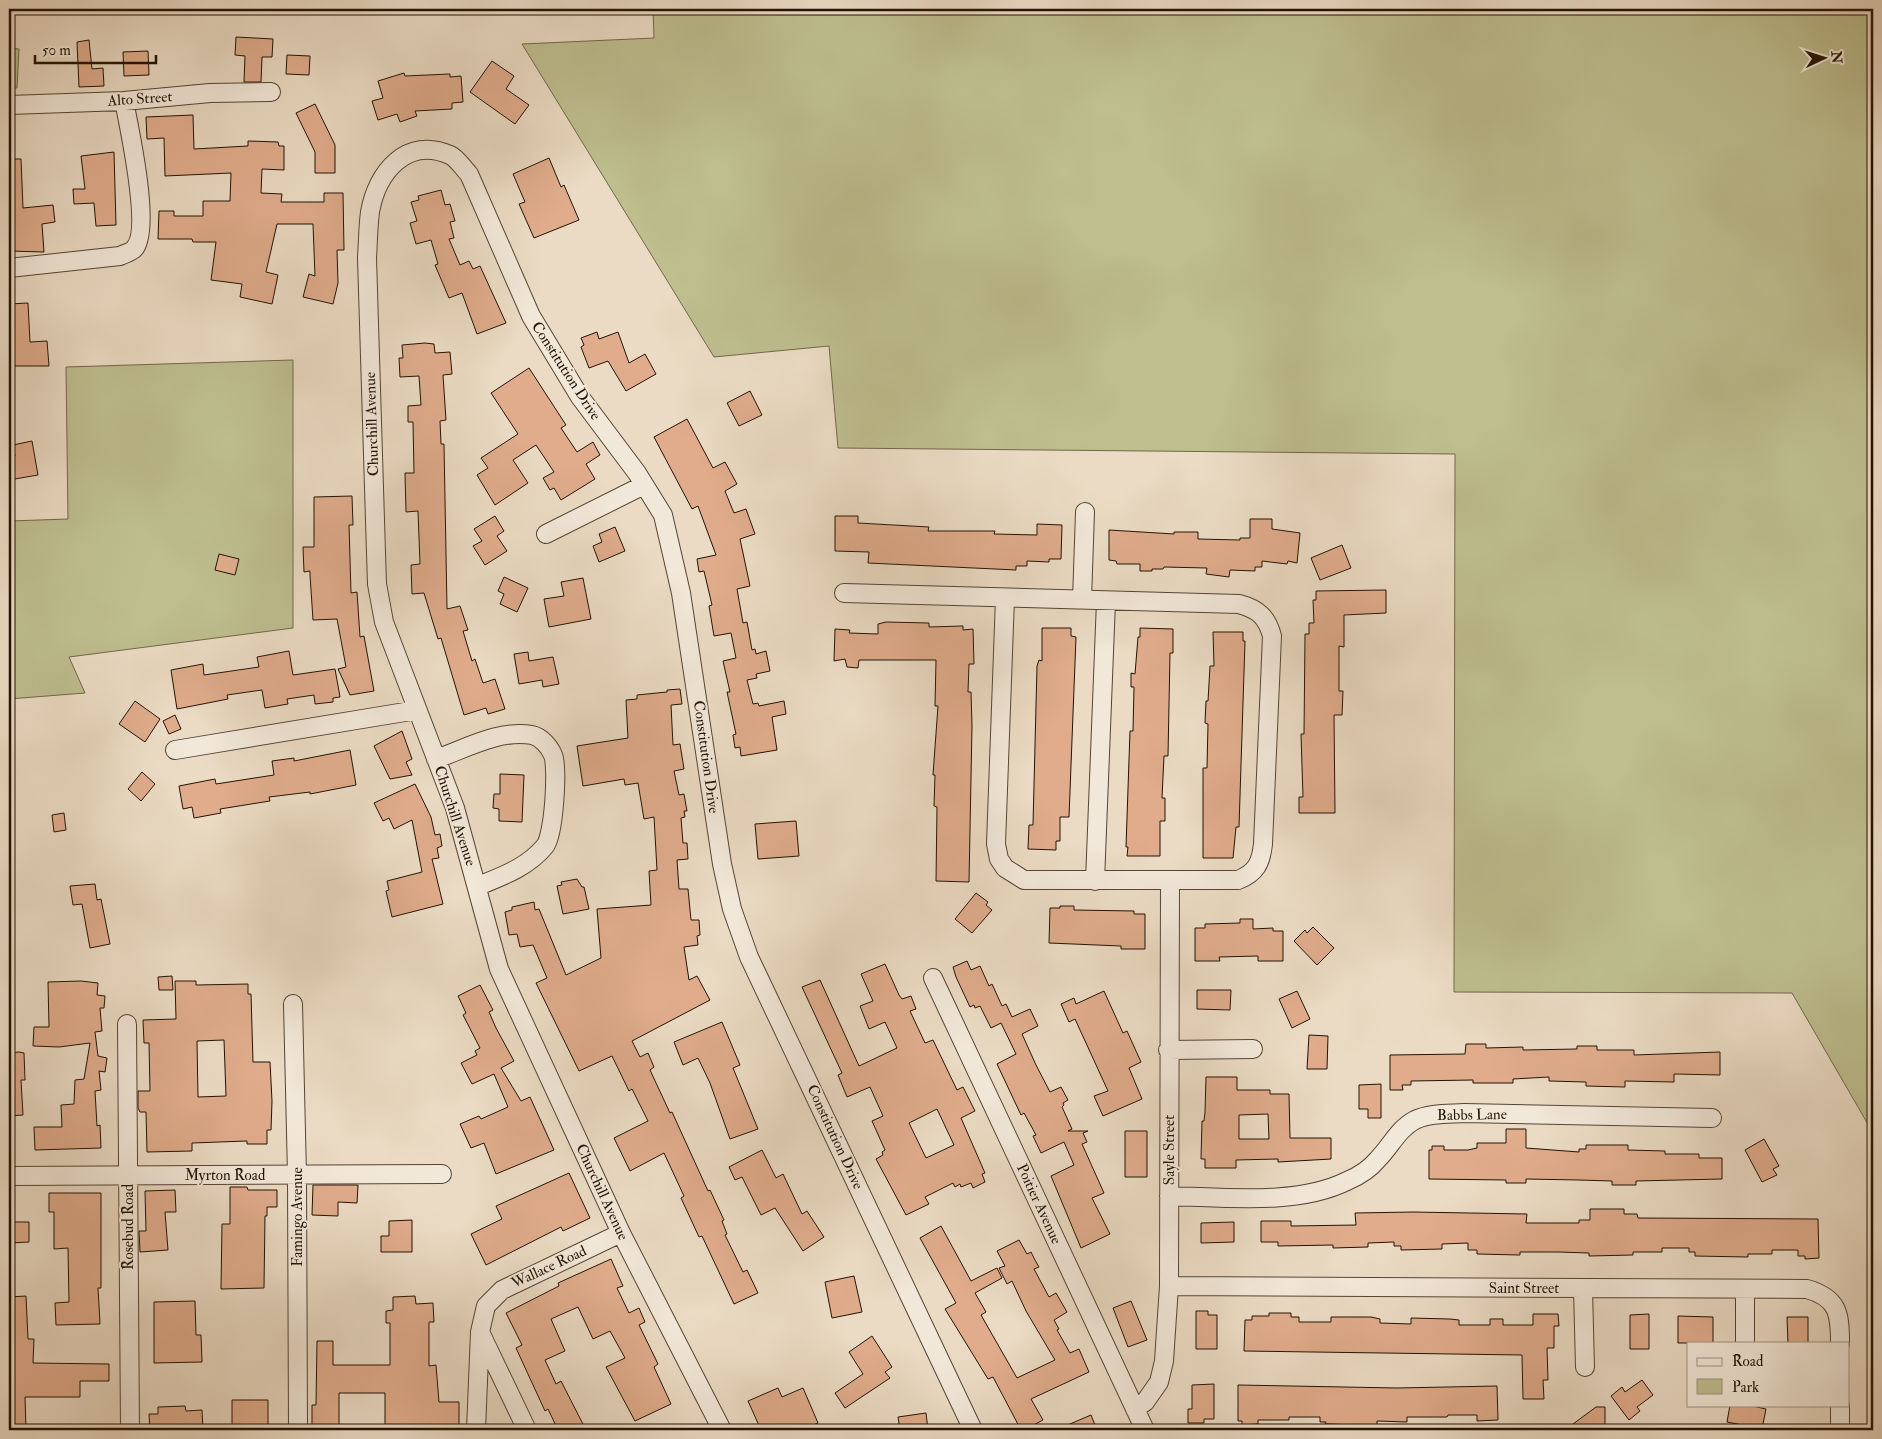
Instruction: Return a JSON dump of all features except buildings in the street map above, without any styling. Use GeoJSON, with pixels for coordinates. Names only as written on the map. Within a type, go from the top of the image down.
{"type":"FeatureCollection","features":[{"type":"Feature","properties":{"kind":"street","name":"Alto Street"},"geometry":{"type":"LineString","coordinates":[[9,105],[124,101],[210,93],[271,92]]}},
{"type":"Feature","properties":{"kind":"street"},"geometry":{"type":"LineString","coordinates":[[9,268],[120,256],[134,249],[140,236],[141,211],[124,101]]}},
{"type":"Feature","properties":{"kind":"street","name":"Constitution Drive"},"geometry":{"type":"LineString","coordinates":[[393,163],[410,153],[427,148],[452,156],[469,174],[531,316],[580,397],[644,485],[663,515],[681,593],[722,864],[732,909],[754,966],[973,1430]]}},
{"type":"Feature","properties":{"kind":"street","name":"Churchill Avenue"},"geometry":{"type":"LineString","coordinates":[[393,163],[379,183],[370,211],[367,258],[377,584],[384,622],[455,808],[478,886],[499,969],[621,1233],[722,1430]]}},
{"type":"Feature","properties":{"kind":"street"},"geometry":{"type":"LineString","coordinates":[[546,534],[644,485]]}},
{"type":"Feature","properties":{"kind":"street"},"geometry":{"type":"LineString","coordinates":[[1082,600],[1085,512]]}},
{"type":"Feature","properties":{"kind":"street"},"geometry":{"type":"LineString","coordinates":[[844,593],[1239,604],[1252,607],[1268,623],[1272,636],[1262,859],[1256,870],[1238,880],[1024,880],[1013,875],[999,859],[996,844],[1005,598]]}},
{"type":"Feature","properties":{"kind":"street"},"geometry":{"type":"LineString","coordinates":[[1095,881],[1106,601]]}},
{"type":"Feature","properties":{"kind":"street"},"geometry":{"type":"LineString","coordinates":[[175,750],[416,710]]}},
{"type":"Feature","properties":{"kind":"street"},"geometry":{"type":"LineString","coordinates":[[436,759],[477,744],[513,734],[533,735],[546,743],[554,757],[553,822],[547,843],[532,862],[478,886]]}},
{"type":"Feature","properties":{"kind":"street","name":"Sayle Street"},"geometry":{"type":"LineString","coordinates":[[1135,1409],[1145,1402],[1158,1382],[1164,1360],[1169,1286],[1168,1050],[1170,880]]}},
{"type":"Feature","properties":{"kind":"street","name":"Poitier Avenue"},"geometry":{"type":"LineString","coordinates":[[934,978],[1145,1430]]}},
{"type":"Feature","properties":{"kind":"street","name":"Famingo Avenue"},"geometry":{"type":"LineString","coordinates":[[294,1004],[298,1430]]}},
{"type":"Feature","properties":{"kind":"street","name":"Rosebud Road"},"geometry":{"type":"LineString","coordinates":[[127,1024],[130,1430]]}},
{"type":"Feature","properties":{"kind":"street"},"geometry":{"type":"LineString","coordinates":[[1168,1050],[1252,1049]]}},
{"type":"Feature","properties":{"kind":"street","name":"Babbs Lane"},"geometry":{"type":"LineString","coordinates":[[1169,1196],[1272,1198],[1310,1192],[1346,1182],[1378,1160],[1404,1128],[1416,1120],[1434,1115],[1464,1113],[1712,1118]]}},
{"type":"Feature","properties":{"kind":"street","name":"Myrton Road"},"geometry":{"type":"LineString","coordinates":[[9,1176],[442,1174]]}},
{"type":"Feature","properties":{"kind":"street","name":"Wallace Road"},"geometry":{"type":"LineString","coordinates":[[476,1430],[480,1332],[486,1306],[502,1290],[621,1233]]}},
{"type":"Feature","properties":{"kind":"street","name":"Saint Street"},"geometry":{"type":"LineString","coordinates":[[1169,1286],[1807,1289],[1823,1294],[1834,1305],[1840,1320],[1840,1342]]}},
{"type":"Feature","properties":{"kind":"street"},"geometry":{"type":"LineString","coordinates":[[1582,1288],[1585,1367]]}},
{"type":"Feature","properties":{"kind":"street"},"geometry":{"type":"LineString","coordinates":[[1745,1290],[1745,1342]]}},
{"type":"Feature","properties":{"kind":"street"},"geometry":{"type":"LineString","coordinates":[[480,1332],[526,1430]]}},
{"type":"Feature","properties":{"kind":"street"},"geometry":{"type":"LineString","coordinates":[[1840,1406],[1840,1430]]}},
{"type":"Feature","properties":{"kind":"green space"},"geometry":{"type":"Polygon","coordinates":[[[653,9],[1873,9],[1873,1133],[1792,993],[1454,992],[1455,454],[838,448],[829,346],[714,357],[522,44],[654,38],[653,9]]]}},
{"type":"Feature","properties":{"kind":"green space"},"geometry":{"type":"Polygon","coordinates":[[[9,48],[19,49],[17,88],[9,88],[9,48]]]}},
{"type":"Feature","properties":{"kind":"green space"},"geometry":{"type":"Polygon","coordinates":[[[293,360],[293,628],[69,657],[85,693],[9,699],[9,521],[68,519],[66,367],[293,360]]]}}]}
